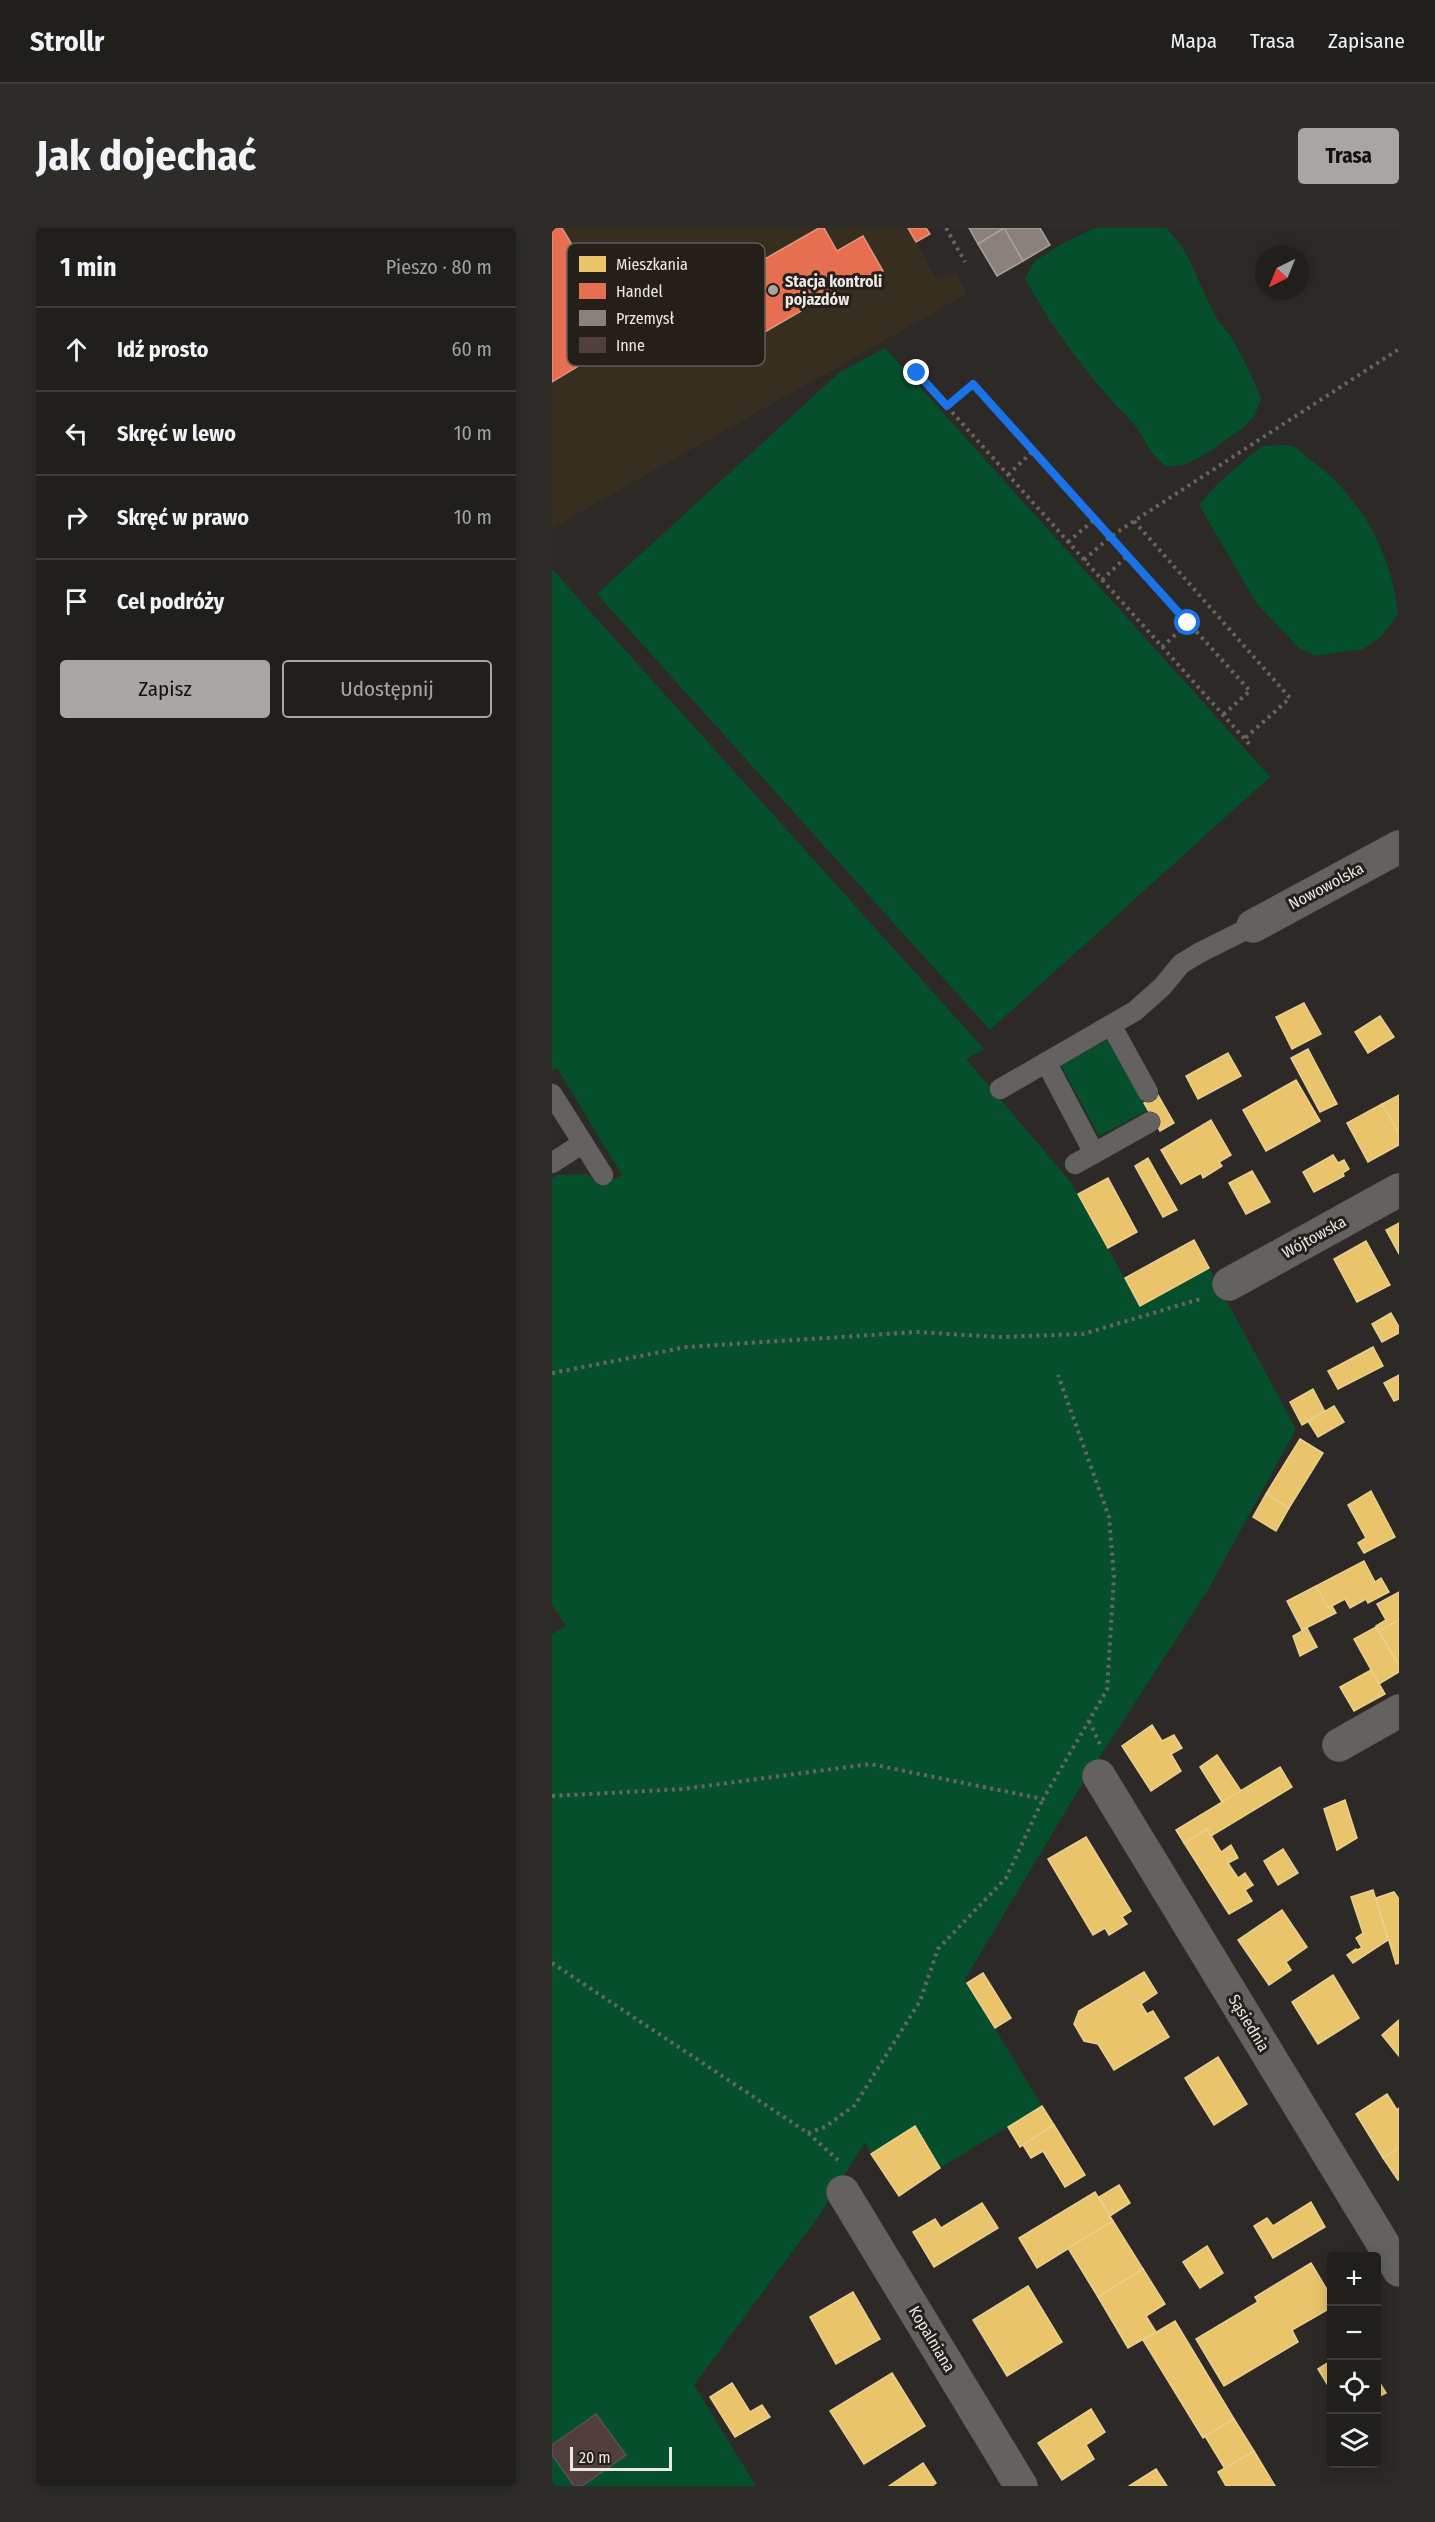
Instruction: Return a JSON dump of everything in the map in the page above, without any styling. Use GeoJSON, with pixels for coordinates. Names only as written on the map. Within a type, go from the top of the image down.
{"type":"FeatureCollection","features":[{"type":"Feature","properties":{"kind":"street","name":"Nowowolska"},"geometry":{"type":"LineString","coordinates":[[1253,926],[1399,847]]}},
{"type":"Feature","properties":{"kind":"street","name":"Wójtowska"},"geometry":{"type":"LineString","coordinates":[[1229,1284],[1399,1190]]}},
{"type":"Feature","properties":{"kind":"street"},"geometry":{"type":"LineString","coordinates":[[1339,1745],[1399,1711]]}},
{"type":"Feature","properties":{"kind":"street","name":"Sąsiednia"},"geometry":{"type":"LineString","coordinates":[[1100,1776],[1399,2270]]}},
{"type":"Feature","properties":{"kind":"street","name":"Kopalniana"},"geometry":{"type":"LineString","coordinates":[[843,2192],[1021,2486]]}},
{"type":"Feature","properties":{"kind":"lane"},"geometry":{"type":"LineString","coordinates":[[1000,1089],[1135,1011],[1162,987],[1181,964],[1253,926]]}},
{"type":"Feature","properties":{"kind":"lane"},"geometry":{"type":"LineString","coordinates":[[1111,1025],[1148,1092]]}},
{"type":"Feature","properties":{"kind":"lane"},"geometry":{"type":"LineString","coordinates":[[1046,1062],[1094,1153]]}},
{"type":"Feature","properties":{"kind":"lane"},"geometry":{"type":"LineString","coordinates":[[552,1094],[603,1176]]}},
{"type":"Feature","properties":{"kind":"lane"},"geometry":{"type":"LineString","coordinates":[[1075,1164],[1150,1122]]}},
{"type":"Feature","properties":{"kind":"lane"},"geometry":{"type":"LineString","coordinates":[[552,1163],[583,1143]]}},
{"type":"Feature","properties":{"kind":"path"},"geometry":{"type":"LineString","coordinates":[[946,228],[965,262]]}},
{"type":"Feature","properties":{"kind":"path"},"geometry":{"type":"LineString","coordinates":[[1084,560],[1110,537],[1399,348]]}},
{"type":"Feature","properties":{"kind":"path"},"geometry":{"type":"LineString","coordinates":[[917,373],[1251,746]]}},
{"type":"Feature","properties":{"kind":"path"},"geometry":{"type":"LineString","coordinates":[[947,406],[973,384],[1250,691],[1223,715]]}},
{"type":"Feature","properties":{"kind":"path"},"geometry":{"type":"LineString","coordinates":[[1008,475],[1033,451]]}},
{"type":"Feature","properties":{"kind":"path"},"geometry":{"type":"LineString","coordinates":[[1068,542],[1095,519]]}},
{"type":"Feature","properties":{"kind":"path"},"geometry":{"type":"LineString","coordinates":[[1134,521],[1290,698],[1244,739]]}},
{"type":"Feature","properties":{"kind":"path"},"geometry":{"type":"LineString","coordinates":[[1102,580],[1127,556]]}},
{"type":"Feature","properties":{"kind":"path"},"geometry":{"type":"LineString","coordinates":[[1162,646],[1188,623]]}},
{"type":"Feature","properties":{"kind":"path"},"geometry":{"type":"LineString","coordinates":[[552,1373],[687,1347],[917,1332],[999,1336],[1083,1334],[1195,1301],[1229,1284]]}},
{"type":"Feature","properties":{"kind":"path"},"geometry":{"type":"LineString","coordinates":[[808,2133],[825,2127],[855,2105],[920,2001],[938,1949],[1006,1878],[1043,1799],[1107,1690],[1114,1576],[1109,1517],[1058,1375]]}},
{"type":"Feature","properties":{"kind":"path"},"geometry":{"type":"LineString","coordinates":[[552,1796],[683,1789],[870,1764],[1043,1799]]}},
{"type":"Feature","properties":{"kind":"path"},"geometry":{"type":"LineString","coordinates":[[552,1963],[808,2133],[845,2166],[843,2192]]}},
{"type":"Feature","properties":{"kind":"shaded area"},"geometry":{"type":"Polygon","coordinates":[[[552,228],[908,228],[937,280],[955,272],[967,294],[552,528],[552,228]]]}},
{"type":"Feature","properties":{"kind":"green space"},"geometry":{"type":"Polygon","coordinates":[[[1095,228],[1166,228],[1188,257],[1214,313],[1241,354],[1261,399],[1255,415],[1244,427],[1187,464],[1166,467],[1153,454],[1135,426],[1072,352],[1047,316],[1025,278],[1035,261],[1065,242],[1095,228]]]}},
{"type":"Feature","properties":{"kind":"green space"},"geometry":{"type":"Polygon","coordinates":[[[885,348],[1270,777],[990,1030],[597,594],[840,372],[885,348]]]}},
{"type":"Feature","properties":{"kind":"green space"},"geometry":{"type":"Polygon","coordinates":[[[1287,445],[1298,450],[1330,475],[1359,509],[1371,528],[1389,570],[1398,614],[1380,638],[1363,649],[1316,656],[1300,649],[1257,604],[1199,505],[1218,483],[1262,446],[1287,445]]]}},
{"type":"Feature","properties":{"kind":"green space"},"geometry":{"type":"Polygon","coordinates":[[[552,569],[984,1049],[966,1059],[1070,1181],[1140,1305],[1209,1268],[1296,1429],[1208,1590],[1079,1789],[965,1979],[1042,2106],[940,2168],[915,2126],[871,2154],[865,2142],[821,2213],[694,2385],[756,2486],[552,2486],[552,1634],[566,1626],[552,1605],[552,1178],[557,1175],[586,1174],[603,1184],[622,1175],[557,1068],[552,1071],[552,569]]]}},
{"type":"Feature","properties":{"kind":"green space"},"geometry":{"type":"Polygon","coordinates":[[[1107,1040],[1148,1110],[1099,1136],[1061,1065],[1107,1040]]]}},
{"type":"Feature","properties":{"kind":"building: Mieszkania"},"geometry":{"type":"Polygon","coordinates":[[[1304,1003],[1321,1034],[1292,1049],[1276,1017],[1304,1003]]]}},
{"type":"Feature","properties":{"kind":"building: Mieszkania"},"geometry":{"type":"Polygon","coordinates":[[[1380,1016],[1394,1037],[1368,1053],[1355,1032],[1380,1016]]]}},
{"type":"Feature","properties":{"kind":"building: Mieszkania"},"geometry":{"type":"Polygon","coordinates":[[[1308,1049],[1337,1104],[1320,1112],[1291,1058],[1308,1049]]]}},
{"type":"Feature","properties":{"kind":"building: Mieszkania"},"geometry":{"type":"Polygon","coordinates":[[[1228,1053],[1241,1076],[1198,1099],[1186,1076],[1228,1053]]]}},
{"type":"Feature","properties":{"kind":"building: Mieszkania"},"geometry":{"type":"Polygon","coordinates":[[[1296,1080],[1320,1121],[1266,1151],[1243,1110],[1296,1080]]]}},
{"type":"Feature","properties":{"kind":"building: Mieszkania"},"geometry":{"type":"Polygon","coordinates":[[[1158,1095],[1174,1123],[1160,1131],[1144,1103],[1158,1095]]]}},
{"type":"Feature","properties":{"kind":"building: Mieszkania"},"geometry":{"type":"Polygon","coordinates":[[[1399,1095],[1399,1134],[1382,1104],[1399,1095]]]}},
{"type":"Feature","properties":{"kind":"building: Mieszkania"},"geometry":{"type":"Polygon","coordinates":[[[1382,1104],[1399,1134],[1399,1145],[1368,1162],[1347,1123],[1382,1104]]]}},
{"type":"Feature","properties":{"kind":"building: Mieszkania"},"geometry":{"type":"Polygon","coordinates":[[[1211,1120],[1231,1155],[1219,1162],[1222,1166],[1203,1178],[1201,1173],[1181,1184],[1161,1150],[1211,1120]]]}},
{"type":"Feature","properties":{"kind":"building: Mieszkania"},"geometry":{"type":"Polygon","coordinates":[[[1333,1155],[1338,1163],[1344,1160],[1349,1169],[1343,1173],[1344,1176],[1314,1192],[1303,1172],[1333,1155]]]}},
{"type":"Feature","properties":{"kind":"building: Mieszkania"},"geometry":{"type":"Polygon","coordinates":[[[1148,1158],[1177,1210],[1163,1217],[1135,1166],[1148,1158]]]}},
{"type":"Feature","properties":{"kind":"building: Mieszkania"},"geometry":{"type":"Polygon","coordinates":[[[1252,1171],[1270,1202],[1246,1214],[1229,1183],[1252,1171]]]}},
{"type":"Feature","properties":{"kind":"building: Mieszkania"},"geometry":{"type":"Polygon","coordinates":[[[1108,1178],[1137,1232],[1108,1248],[1078,1194],[1108,1178]]]}},
{"type":"Feature","properties":{"kind":"building: Mieszkania"},"geometry":{"type":"Polygon","coordinates":[[[1399,1223],[1399,1254],[1386,1230],[1399,1223]]]}},
{"type":"Feature","properties":{"kind":"building: Mieszkania"},"geometry":{"type":"Polygon","coordinates":[[[1194,1240],[1209,1268],[1140,1306],[1125,1278],[1194,1240]]]}},
{"type":"Feature","properties":{"kind":"building: Mieszkania"},"geometry":{"type":"Polygon","coordinates":[[[1366,1241],[1390,1285],[1357,1302],[1334,1259],[1366,1241]]]}},
{"type":"Feature","properties":{"kind":"building: Mieszkania"},"geometry":{"type":"Polygon","coordinates":[[[1391,1313],[1399,1327],[1399,1333],[1382,1342],[1372,1324],[1391,1313]]]}},
{"type":"Feature","properties":{"kind":"building: Mieszkania"},"geometry":{"type":"Polygon","coordinates":[[[1373,1347],[1383,1366],[1338,1389],[1328,1371],[1373,1347]]]}},
{"type":"Feature","properties":{"kind":"building: Mieszkania"},"geometry":{"type":"Polygon","coordinates":[[[1399,1375],[1399,1399],[1394,1401],[1384,1383],[1399,1375]]]}},
{"type":"Feature","properties":{"kind":"building: Mieszkania"},"geometry":{"type":"Polygon","coordinates":[[[1313,1389],[1325,1412],[1302,1425],[1290,1402],[1313,1389]]]}},
{"type":"Feature","properties":{"kind":"building: Mieszkania"},"geometry":{"type":"Polygon","coordinates":[[[1334,1406],[1344,1422],[1318,1437],[1308,1421],[1334,1406]]]}},
{"type":"Feature","properties":{"kind":"building: Mieszkania"},"geometry":{"type":"Polygon","coordinates":[[[1300,1439],[1323,1453],[1289,1508],[1266,1494],[1300,1439]]]}},
{"type":"Feature","properties":{"kind":"building: Mieszkania"},"geometry":{"type":"Polygon","coordinates":[[[1371,1491],[1395,1537],[1364,1553],[1358,1543],[1366,1538],[1348,1505],[1371,1491]]]}},
{"type":"Feature","properties":{"kind":"building: Mieszkania"},"geometry":{"type":"Polygon","coordinates":[[[1266,1494],[1289,1508],[1276,1531],[1253,1517],[1266,1494]]]}},
{"type":"Feature","properties":{"kind":"building: Mieszkania"},"geometry":{"type":"Polygon","coordinates":[[[1364,1561],[1375,1582],[1381,1578],[1389,1592],[1368,1603],[1366,1599],[1350,1608],[1345,1599],[1328,1608],[1316,1586],[1364,1561]]]}},
{"type":"Feature","properties":{"kind":"building: Mieszkania"},"geometry":{"type":"Polygon","coordinates":[[[1316,1586],[1328,1608],[1332,1606],[1336,1613],[1302,1630],[1287,1601],[1316,1586]]]}},
{"type":"Feature","properties":{"kind":"building: Mieszkania"},"geometry":{"type":"Polygon","coordinates":[[[1399,1592],[1399,1620],[1379,1631],[1376,1626],[1386,1620],[1377,1604],[1399,1592]]]}},
{"type":"Feature","properties":{"kind":"building: Mieszkania"},"geometry":{"type":"Polygon","coordinates":[[[1399,1620],[1399,1665],[1379,1631],[1399,1620]]]}},
{"type":"Feature","properties":{"kind":"building: Mieszkania"},"geometry":{"type":"Polygon","coordinates":[[[1376,1627],[1399,1666],[1399,1672],[1379,1684],[1354,1639],[1376,1627]]]}},
{"type":"Feature","properties":{"kind":"building: Mieszkania"},"geometry":{"type":"Polygon","coordinates":[[[1307,1628],[1317,1647],[1300,1656],[1293,1636],[1307,1628]]]}},
{"type":"Feature","properties":{"kind":"building: Mieszkania"},"geometry":{"type":"Polygon","coordinates":[[[1371,1670],[1385,1694],[1354,1711],[1340,1687],[1371,1670]]]}},
{"type":"Feature","properties":{"kind":"building: Mieszkania"},"geometry":{"type":"Polygon","coordinates":[[[1152,1725],[1162,1741],[1174,1735],[1182,1748],[1171,1754],[1181,1771],[1151,1791],[1122,1746],[1152,1725]]]}},
{"type":"Feature","properties":{"kind":"building: Mieszkania"},"geometry":{"type":"Polygon","coordinates":[[[1217,1755],[1241,1791],[1222,1802],[1200,1767],[1217,1755]]]}},
{"type":"Feature","properties":{"kind":"building: Mieszkania"},"geometry":{"type":"Polygon","coordinates":[[[1280,1767],[1292,1787],[1211,1836],[1207,1829],[1184,1843],[1176,1830],[1280,1767]]]}},
{"type":"Feature","properties":{"kind":"building: Mieszkania"},"geometry":{"type":"Polygon","coordinates":[[[1345,1800],[1357,1838],[1337,1850],[1324,1809],[1345,1800]]]}},
{"type":"Feature","properties":{"kind":"building: Mieszkania"},"geometry":{"type":"Polygon","coordinates":[[[1207,1829],[1221,1852],[1231,1845],[1238,1858],[1228,1863],[1238,1878],[1245,1873],[1253,1885],[1245,1890],[1252,1901],[1229,1914],[1184,1843],[1207,1829]]]}},
{"type":"Feature","properties":{"kind":"building: Mieszkania"},"geometry":{"type":"Polygon","coordinates":[[[1086,1837],[1131,1911],[1122,1917],[1127,1924],[1109,1935],[1105,1928],[1093,1935],[1048,1859],[1086,1837]]]}},
{"type":"Feature","properties":{"kind":"building: Mieszkania"},"geometry":{"type":"Polygon","coordinates":[[[1283,1849],[1298,1873],[1278,1885],[1264,1861],[1283,1849]]]}},
{"type":"Feature","properties":{"kind":"building: Mieszkania"},"geometry":{"type":"Polygon","coordinates":[[[1373,1890],[1388,1940],[1353,1963],[1347,1955],[1362,1948],[1356,1938],[1363,1933],[1351,1897],[1373,1890]]]}},
{"type":"Feature","properties":{"kind":"building: Mieszkania"},"geometry":{"type":"Polygon","coordinates":[[[1394,1892],[1399,1899],[1399,1963],[1396,1964],[1376,1898],[1394,1892]]]}},
{"type":"Feature","properties":{"kind":"building: Mieszkania"},"geometry":{"type":"Polygon","coordinates":[[[1282,1910],[1307,1947],[1286,1962],[1291,1970],[1269,1985],[1238,1940],[1282,1910]]]}},
{"type":"Feature","properties":{"kind":"building: Mieszkania"},"geometry":{"type":"Polygon","coordinates":[[[1144,1972],[1157,1993],[1141,2004],[1147,2014],[1153,2011],[1169,2037],[1114,2070],[1098,2044],[1084,2041],[1074,2024],[1079,2011],[1144,1972]]]}},
{"type":"Feature","properties":{"kind":"building: Mieszkania"},"geometry":{"type":"Polygon","coordinates":[[[983,1973],[1011,2018],[995,2028],[967,1983],[983,1973]]]}},
{"type":"Feature","properties":{"kind":"building: Mieszkania"},"geometry":{"type":"Polygon","coordinates":[[[1333,1975],[1359,2018],[1318,2044],[1292,2002],[1333,1975]]]}},
{"type":"Feature","properties":{"kind":"building: Mieszkania"},"geometry":{"type":"Polygon","coordinates":[[[1399,2020],[1399,2056],[1382,2035],[1399,2020]]]}},
{"type":"Feature","properties":{"kind":"building: Mieszkania"},"geometry":{"type":"Polygon","coordinates":[[[1218,2057],[1247,2104],[1214,2125],[1185,2078],[1218,2057]]]}},
{"type":"Feature","properties":{"kind":"building: Mieszkania"},"geometry":{"type":"Polygon","coordinates":[[[1387,2094],[1397,2110],[1399,2108],[1399,2148],[1383,2158],[1356,2114],[1387,2094]]]}},
{"type":"Feature","properties":{"kind":"building: Mieszkania"},"geometry":{"type":"Polygon","coordinates":[[[1042,2106],[1054,2125],[1020,2147],[1008,2127],[1042,2106]]]}},
{"type":"Feature","properties":{"kind":"building: Mieszkania"},"geometry":{"type":"Polygon","coordinates":[[[1054,2125],[1085,2175],[1065,2187],[1043,2151],[1031,2158],[1023,2145],[1054,2125]]]}},
{"type":"Feature","properties":{"kind":"building: Mieszkania"},"geometry":{"type":"Polygon","coordinates":[[[915,2126],[940,2168],[899,2196],[871,2154],[915,2126]]]}},
{"type":"Feature","properties":{"kind":"building: Mieszkania"},"geometry":{"type":"Polygon","coordinates":[[[1399,2148],[1399,2179],[1398,2180],[1383,2158],[1399,2148]]]}},
{"type":"Feature","properties":{"kind":"building: Mieszkania"},"geometry":{"type":"Polygon","coordinates":[[[1119,2185],[1130,2203],[1110,2216],[1099,2197],[1119,2185]]]}},
{"type":"Feature","properties":{"kind":"building: Mieszkania"},"geometry":{"type":"Polygon","coordinates":[[[1095,2192],[1113,2221],[1037,2268],[1019,2238],[1095,2192]]]}},
{"type":"Feature","properties":{"kind":"building: Mieszkania"},"geometry":{"type":"Polygon","coordinates":[[[1311,2202],[1325,2227],[1273,2258],[1254,2226],[1267,2218],[1273,2226],[1311,2202]]]}},
{"type":"Feature","properties":{"kind":"building: Mieszkania"},"geometry":{"type":"Polygon","coordinates":[[[982,2203],[998,2228],[934,2267],[913,2232],[935,2219],[941,2228],[982,2203]]]}},
{"type":"Feature","properties":{"kind":"building: Mieszkania"},"geometry":{"type":"Polygon","coordinates":[[[1113,2221],[1143,2269],[1098,2297],[1068,2248],[1113,2221]]]}},
{"type":"Feature","properties":{"kind":"building: Mieszkania"},"geometry":{"type":"Polygon","coordinates":[[[1207,2246],[1223,2273],[1200,2288],[1183,2262],[1207,2246]]]}},
{"type":"Feature","properties":{"kind":"building: Mieszkania"},"geometry":{"type":"Polygon","coordinates":[[[1311,2263],[1327,2290],[1327,2310],[1292,2330],[1298,2342],[1224,2386],[1196,2339],[1258,2302],[1255,2297],[1311,2263]]]}},
{"type":"Feature","properties":{"kind":"building: Mieszkania"},"geometry":{"type":"Polygon","coordinates":[[[1143,2269],[1165,2304],[1146,2316],[1156,2332],[1128,2348],[1098,2297],[1143,2269]]]}},
{"type":"Feature","properties":{"kind":"building: Mieszkania"},"geometry":{"type":"Polygon","coordinates":[[[1028,2286],[1062,2342],[1007,2376],[973,2320],[1028,2286]]]}},
{"type":"Feature","properties":{"kind":"building: Mieszkania"},"geometry":{"type":"Polygon","coordinates":[[[853,2292],[880,2339],[836,2364],[810,2317],[853,2292]]]}},
{"type":"Feature","properties":{"kind":"building: Mieszkania"},"geometry":{"type":"Polygon","coordinates":[[[1175,2321],[1234,2419],[1203,2438],[1143,2340],[1175,2321]]]}},
{"type":"Feature","properties":{"kind":"building: Mieszkania"},"geometry":{"type":"Polygon","coordinates":[[[1327,2363],[1327,2384],[1318,2369],[1327,2363]]]}},
{"type":"Feature","properties":{"kind":"building: Mieszkania"},"geometry":{"type":"Polygon","coordinates":[[[892,2373],[925,2426],[864,2464],[830,2411],[892,2373]]]}},
{"type":"Feature","properties":{"kind":"building: Mieszkania"},"geometry":{"type":"Polygon","coordinates":[[[732,2383],[750,2412],[762,2405],[770,2417],[735,2437],[710,2397],[732,2383]]]}},
{"type":"Feature","properties":{"kind":"building: Mieszkania"},"geometry":{"type":"Polygon","coordinates":[[[1381,2385],[1386,2393],[1381,2396],[1381,2385]]]}},
{"type":"Feature","properties":{"kind":"building: Mieszkania"},"geometry":{"type":"Polygon","coordinates":[[[1091,2409],[1105,2432],[1086,2445],[1094,2459],[1062,2480],[1038,2443],[1091,2409]]]}},
{"type":"Feature","properties":{"kind":"building: Mieszkania"},"geometry":{"type":"Polygon","coordinates":[[[1234,2419],[1254,2451],[1225,2469],[1205,2436],[1234,2419]]]}},
{"type":"Feature","properties":{"kind":"building: Mieszkania"},"geometry":{"type":"Polygon","coordinates":[[[1254,2451],[1275,2486],[1226,2486],[1218,2472],[1254,2451]]]}},
{"type":"Feature","properties":{"kind":"building: Mieszkania"},"geometry":{"type":"Polygon","coordinates":[[[923,2463],[936,2483],[932,2486],[889,2486],[923,2463]]]}},
{"type":"Feature","properties":{"kind":"building: Mieszkania"},"geometry":{"type":"Polygon","coordinates":[[[1156,2469],[1167,2486],[1129,2486],[1156,2469]]]}},
{"type":"Feature","properties":{"kind":"building: Handel"},"geometry":{"type":"Polygon","coordinates":[[[552,228],[562,228],[571,243],[567,243],[567,366],[579,366],[552,382],[552,228]]]}},
{"type":"Feature","properties":{"kind":"building: Handel","name":"Stacja kontroli pojazdów"},"geometry":{"type":"Polygon","coordinates":[[[819,228],[824,228],[837,251],[863,236],[883,271],[854,287],[851,282],[765,332],[765,259],[819,228]]]}},
{"type":"Feature","properties":{"kind":"building: Handel"},"geometry":{"type":"Polygon","coordinates":[[[908,228],[926,228],[930,234],[916,242],[908,228]]]}},
{"type":"Feature","properties":{"kind":"building: Przemysł"},"geometry":{"type":"Polygon","coordinates":[[[969,228],[1004,228],[978,244],[969,228]]]}},
{"type":"Feature","properties":{"kind":"building: Przemysł"},"geometry":{"type":"Polygon","coordinates":[[[1004,228],[1040,228],[1050,245],[1023,261],[1004,228]]]}},
{"type":"Feature","properties":{"kind":"building: Przemysł"},"geometry":{"type":"Polygon","coordinates":[[[1004,228],[1023,261],[997,276],[978,244],[1004,228]]]}},
{"type":"Feature","properties":{"kind":"building: Inne"},"geometry":{"type":"Polygon","coordinates":[[[596,2414],[626,2455],[582,2486],[574,2486],[552,2455],[552,2445],[596,2414]]]}},
{"type":"Feature","properties":{"kind":"place","name":"Stacja kontroli pojazdów"},"geometry":{"type":"Point","coordinates":[773,290]}},
{"type":"Feature","properties":{"kind":"route"},"geometry":{"type":"LineString","coordinates":[[917,373],[947,406],[973,384],[1188,623]]}}]}
